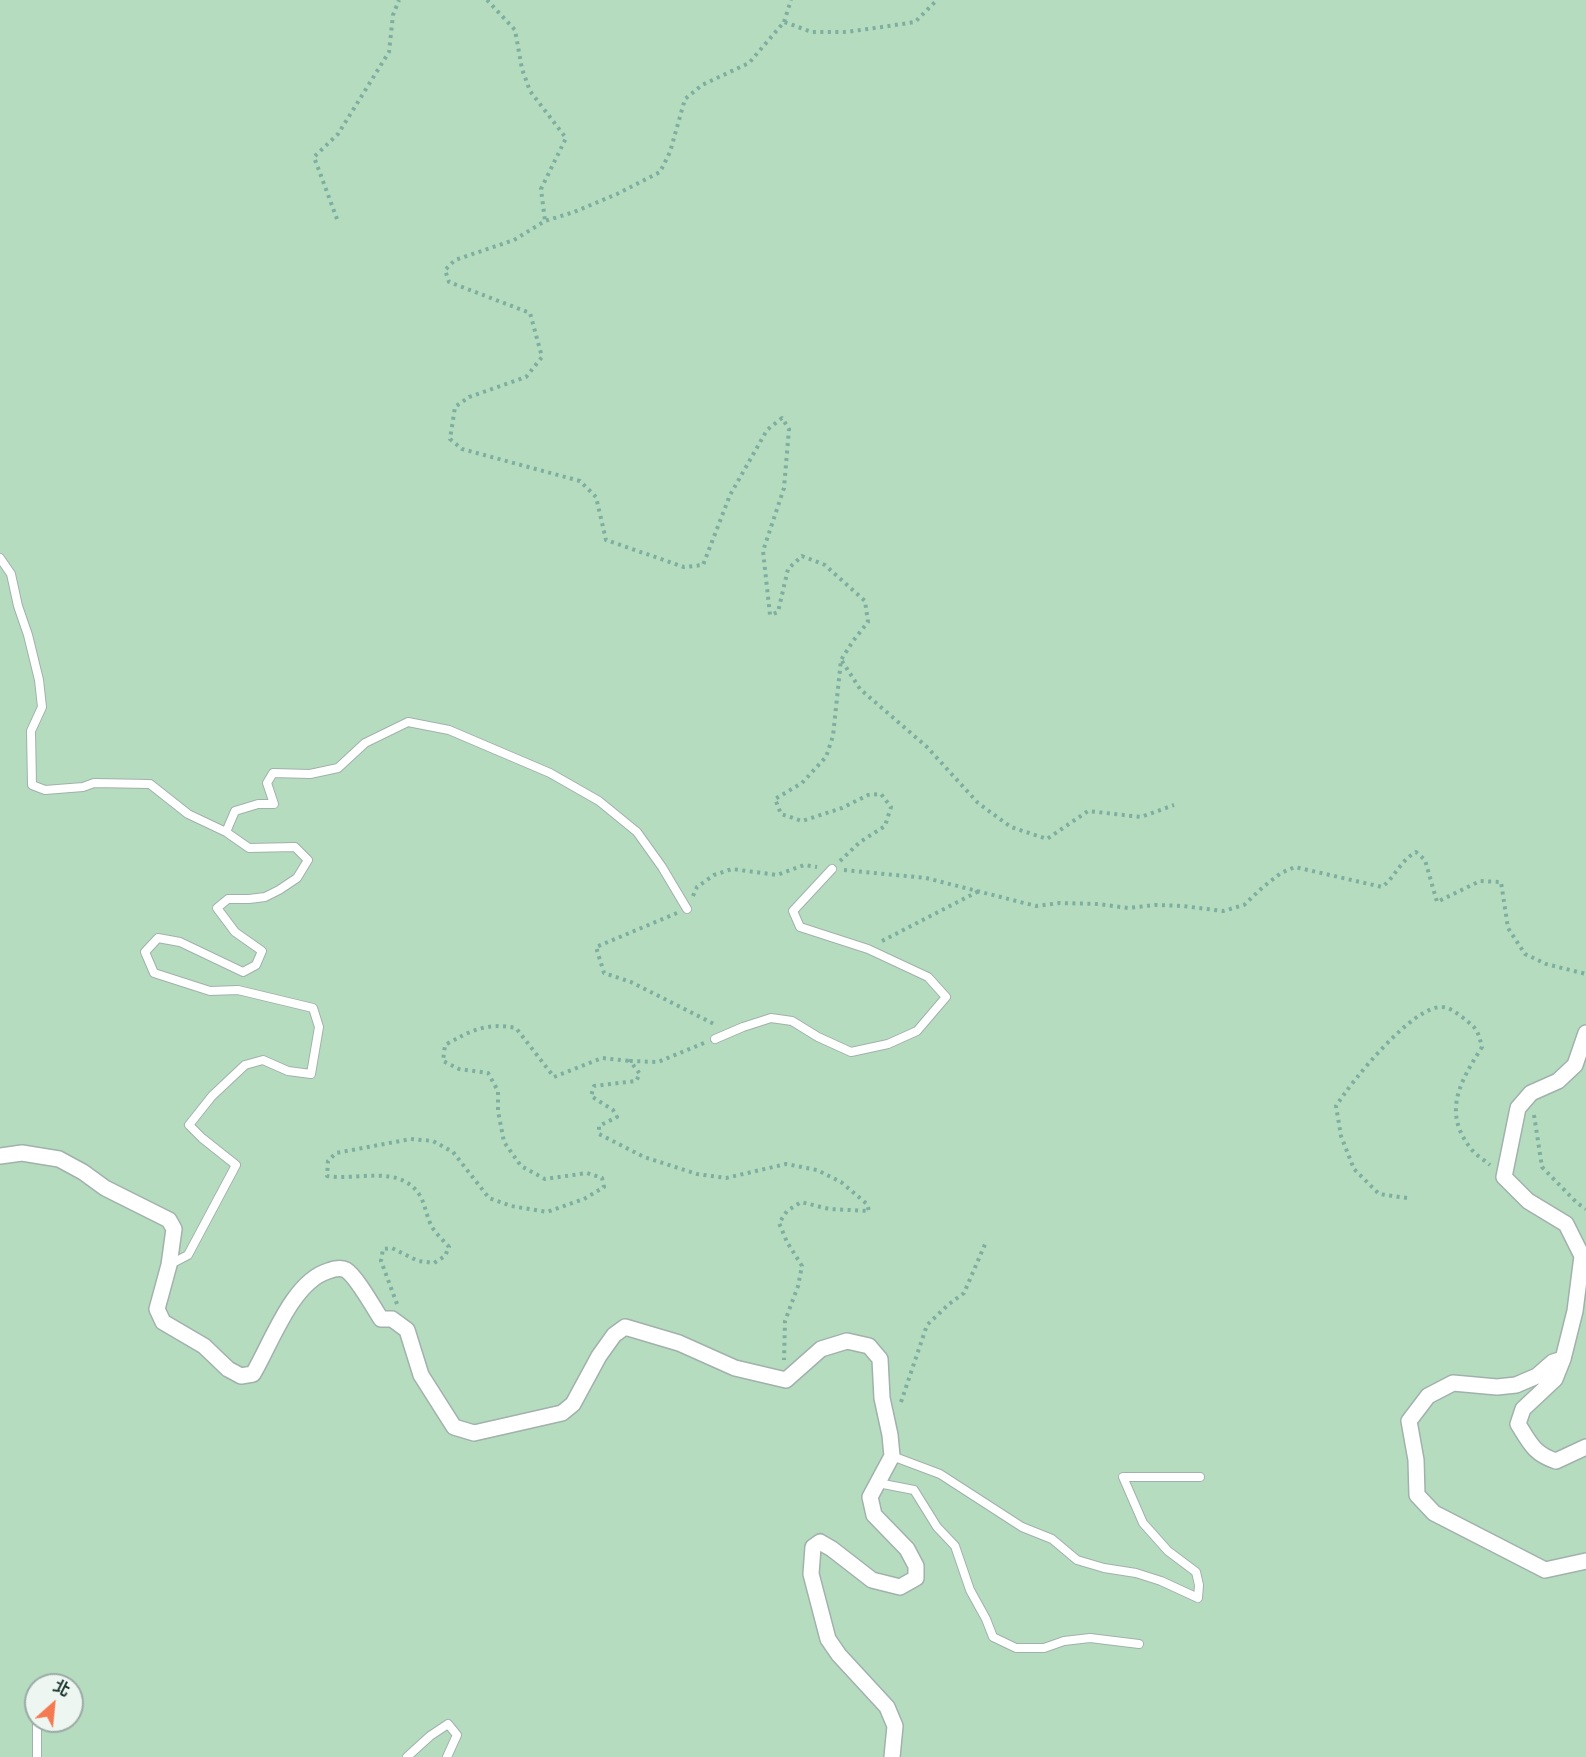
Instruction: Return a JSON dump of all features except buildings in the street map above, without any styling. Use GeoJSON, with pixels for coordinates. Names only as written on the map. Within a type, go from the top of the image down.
{"type":"FeatureCollection","features":[{"type":"Feature","properties":{"kind":"street"},"geometry":{"type":"LineString","coordinates":[[1586,1033],[1575,1065],[1558,1081],[1531,1093],[1518,1108],[1504,1177],[1528,1201],[1566,1224],[1582,1257],[1575,1311],[1563,1359],[1555,1379],[1522,1409],[1518,1424],[1537,1452],[1546,1458],[1556,1461],[1586,1447]]}},
{"type":"Feature","properties":{"kind":"street"},"geometry":{"type":"LineString","coordinates":[[0,1156],[22,1153],[59,1159],[83,1172],[105,1188],[169,1220],[174,1229],[169,1265],[157,1309],[163,1322],[204,1346],[228,1369],[241,1376],[253,1374],[277,1327],[305,1285],[318,1274],[335,1269],[346,1270],[359,1285],[381,1319],[392,1319],[407,1330],[421,1375],[454,1427],[474,1433],[562,1413],[573,1404],[599,1356],[614,1335],[625,1327],[679,1343],[735,1368],[786,1380],[821,1349],[847,1341],[869,1346],[880,1359],[882,1398],[892,1456],[870,1497],[874,1515],[907,1549],[916,1566],[916,1578],[900,1587],[872,1580],[820,1542],[813,1547],[811,1574],[828,1639],[839,1655],[887,1707],[896,1726],[892,1757]]}},
{"type":"Feature","properties":{"kind":"street"},"geometry":{"type":"LineString","coordinates":[[1563,1359],[1553,1362],[1537,1376],[1516,1385],[1497,1387],[1453,1383],[1428,1396],[1409,1421],[1416,1460],[1417,1495],[1434,1513],[1545,1570],[1586,1561]]}},
{"type":"Feature","properties":{"kind":"lane"},"geometry":{"type":"LineString","coordinates":[[0,558],[11,574],[39,680],[42,707],[31,731],[32,785],[45,790],[83,787],[94,783],[150,784],[188,814],[226,832],[249,848],[295,847],[308,860],[297,878],[279,890],[265,897],[228,899],[217,908],[235,932],[262,951],[256,965],[243,972],[180,942],[158,938],[146,952],[154,973],[210,991],[238,990],[313,1008],[319,1027],[311,1074],[288,1071],[263,1060],[245,1065],[212,1096],[189,1125],[236,1165],[188,1256],[169,1265]]}},
{"type":"Feature","properties":{"kind":"lane"},"geometry":{"type":"LineString","coordinates":[[226,832],[235,811],[258,804],[274,804],[267,783],[273,773],[310,774],[338,768],[365,743],[408,722],[449,730],[550,773],[599,801],[637,832],[662,867],[687,909]]}},
{"type":"Feature","properties":{"kind":"lane"},"geometry":{"type":"LineString","coordinates":[[715,1039],[771,1018],[792,1020],[818,1037],[851,1052],[888,1044],[917,1031],[946,997],[928,977],[868,948],[800,927],[793,911],[832,868]]}},
{"type":"Feature","properties":{"kind":"lane"},"geometry":{"type":"LineString","coordinates":[[892,1456],[940,1474],[1022,1527],[1052,1539],[1077,1560],[1104,1568],[1136,1573],[1161,1581],[1198,1598],[1199,1585],[1196,1572],[1168,1551],[1143,1523],[1123,1477],[1200,1477]]}},
{"type":"Feature","properties":{"kind":"lane"},"geometry":{"type":"LineString","coordinates":[[878,1483],[914,1490],[937,1527],[955,1546],[970,1590],[986,1619],[993,1638],[1016,1648],[1044,1648],[1064,1641],[1090,1638],[1139,1644]]}},
{"type":"Feature","properties":{"kind":"lane"},"geometry":{"type":"LineString","coordinates":[[407,1757],[430,1736],[448,1724],[457,1735],[447,1757]]}},
{"type":"Feature","properties":{"kind":"lane"},"geometry":{"type":"LineString","coordinates":[[37,1733],[37,1757]]}},
{"type":"Feature","properties":{"kind":"path"},"geometry":{"type":"LineString","coordinates":[[337,219],[314,157],[338,134],[389,52],[393,15],[399,0]]}},
{"type":"Feature","properties":{"kind":"path"},"geometry":{"type":"LineString","coordinates":[[487,0],[515,30],[522,69],[530,91],[566,138],[541,189],[545,221]]}},
{"type":"Feature","properties":{"kind":"path"},"geometry":{"type":"LineString","coordinates":[[791,0],[784,22],[749,63],[702,85],[685,99],[670,152],[660,172],[574,213],[545,221],[513,240],[455,260],[445,270],[449,282],[530,313],[542,357],[526,377],[469,398],[455,407],[450,439],[462,448],[580,481],[596,497],[606,540],[684,567],[703,565],[730,495],[767,430],[783,418],[789,429],[784,488],[763,551],[770,615],[778,612],[788,569],[802,556],[825,565],[865,601],[868,622],[841,660],[833,736],[826,757],[802,783],[775,799],[781,814],[802,821],[842,808],[868,795],[881,794],[891,807],[885,826],[860,842],[832,868]]}},
{"type":"Feature","properties":{"kind":"path"},"geometry":{"type":"LineString","coordinates":[[784,22],[812,32],[846,32],[882,27],[915,22],[937,0]]}},
{"type":"Feature","properties":{"kind":"path"},"geometry":{"type":"LineString","coordinates":[[841,660],[860,689],[927,747],[978,803],[1011,827],[1047,839],[1088,810],[1141,816],[1174,805]]}},
{"type":"Feature","properties":{"kind":"path"},"geometry":{"type":"LineString","coordinates":[[725,1023],[716,1024],[631,982],[604,973],[596,947],[687,909],[697,887],[714,875],[732,868],[777,875],[804,866],[927,878],[1036,906],[1060,903],[1128,908],[1155,905],[1223,911],[1244,905],[1281,873],[1295,867],[1382,887],[1391,880],[1406,858],[1416,852],[1425,860],[1437,902],[1480,881],[1501,882],[1508,928],[1524,954],[1546,964],[1586,974]]}},
{"type":"Feature","properties":{"kind":"path"},"geometry":{"type":"LineString","coordinates":[[868,948],[980,890]]}},
{"type":"Feature","properties":{"kind":"path"},"geometry":{"type":"LineString","coordinates":[[1407,1198],[1379,1194],[1354,1169],[1341,1136],[1336,1106],[1347,1089],[1377,1054],[1417,1016],[1427,1010],[1443,1007],[1453,1010],[1477,1030],[1482,1047],[1466,1072],[1457,1094],[1457,1127],[1470,1148],[1504,1177]]}},
{"type":"Feature","properties":{"kind":"path"},"geometry":{"type":"LineString","coordinates":[[392,1319],[397,1304],[381,1261],[383,1250],[392,1248],[418,1261],[434,1263],[445,1256],[449,1246],[432,1227],[419,1194],[402,1179],[376,1175],[337,1178],[327,1176],[328,1161],[336,1153],[411,1139],[433,1141],[453,1152],[489,1198],[512,1206],[547,1212],[584,1199],[604,1187],[602,1178],[587,1173],[545,1179],[521,1166],[504,1142],[498,1111],[498,1091],[488,1073],[459,1069],[443,1060],[445,1045],[472,1030],[503,1026],[516,1028],[554,1077],[603,1058],[658,1062],[715,1039],[716,1024]]}},
{"type":"Feature","properties":{"kind":"path"},"geometry":{"type":"LineString","coordinates":[[630,1061],[640,1074],[636,1081],[594,1086],[591,1096],[613,1110],[617,1117],[599,1126],[599,1134],[644,1157],[697,1174],[726,1178],[786,1164],[817,1170],[842,1182],[867,1204],[869,1211],[829,1209],[801,1202],[787,1211],[779,1223],[787,1242],[802,1266],[798,1286],[785,1321],[783,1357],[786,1380]]}},
{"type":"Feature","properties":{"kind":"path"},"geometry":{"type":"LineString","coordinates":[[1531,1093],[1542,1167],[1577,1203],[1586,1209]]}},
{"type":"Feature","properties":{"kind":"path"},"geometry":{"type":"LineString","coordinates":[[901,1403],[927,1324],[964,1293],[986,1242]]}},
{"type":"Feature","properties":{"kind":"green space"},"geometry":{"type":"Polygon","coordinates":[[[0,0],[1586,0],[1586,1757],[0,1757],[0,0]]]}}]}
